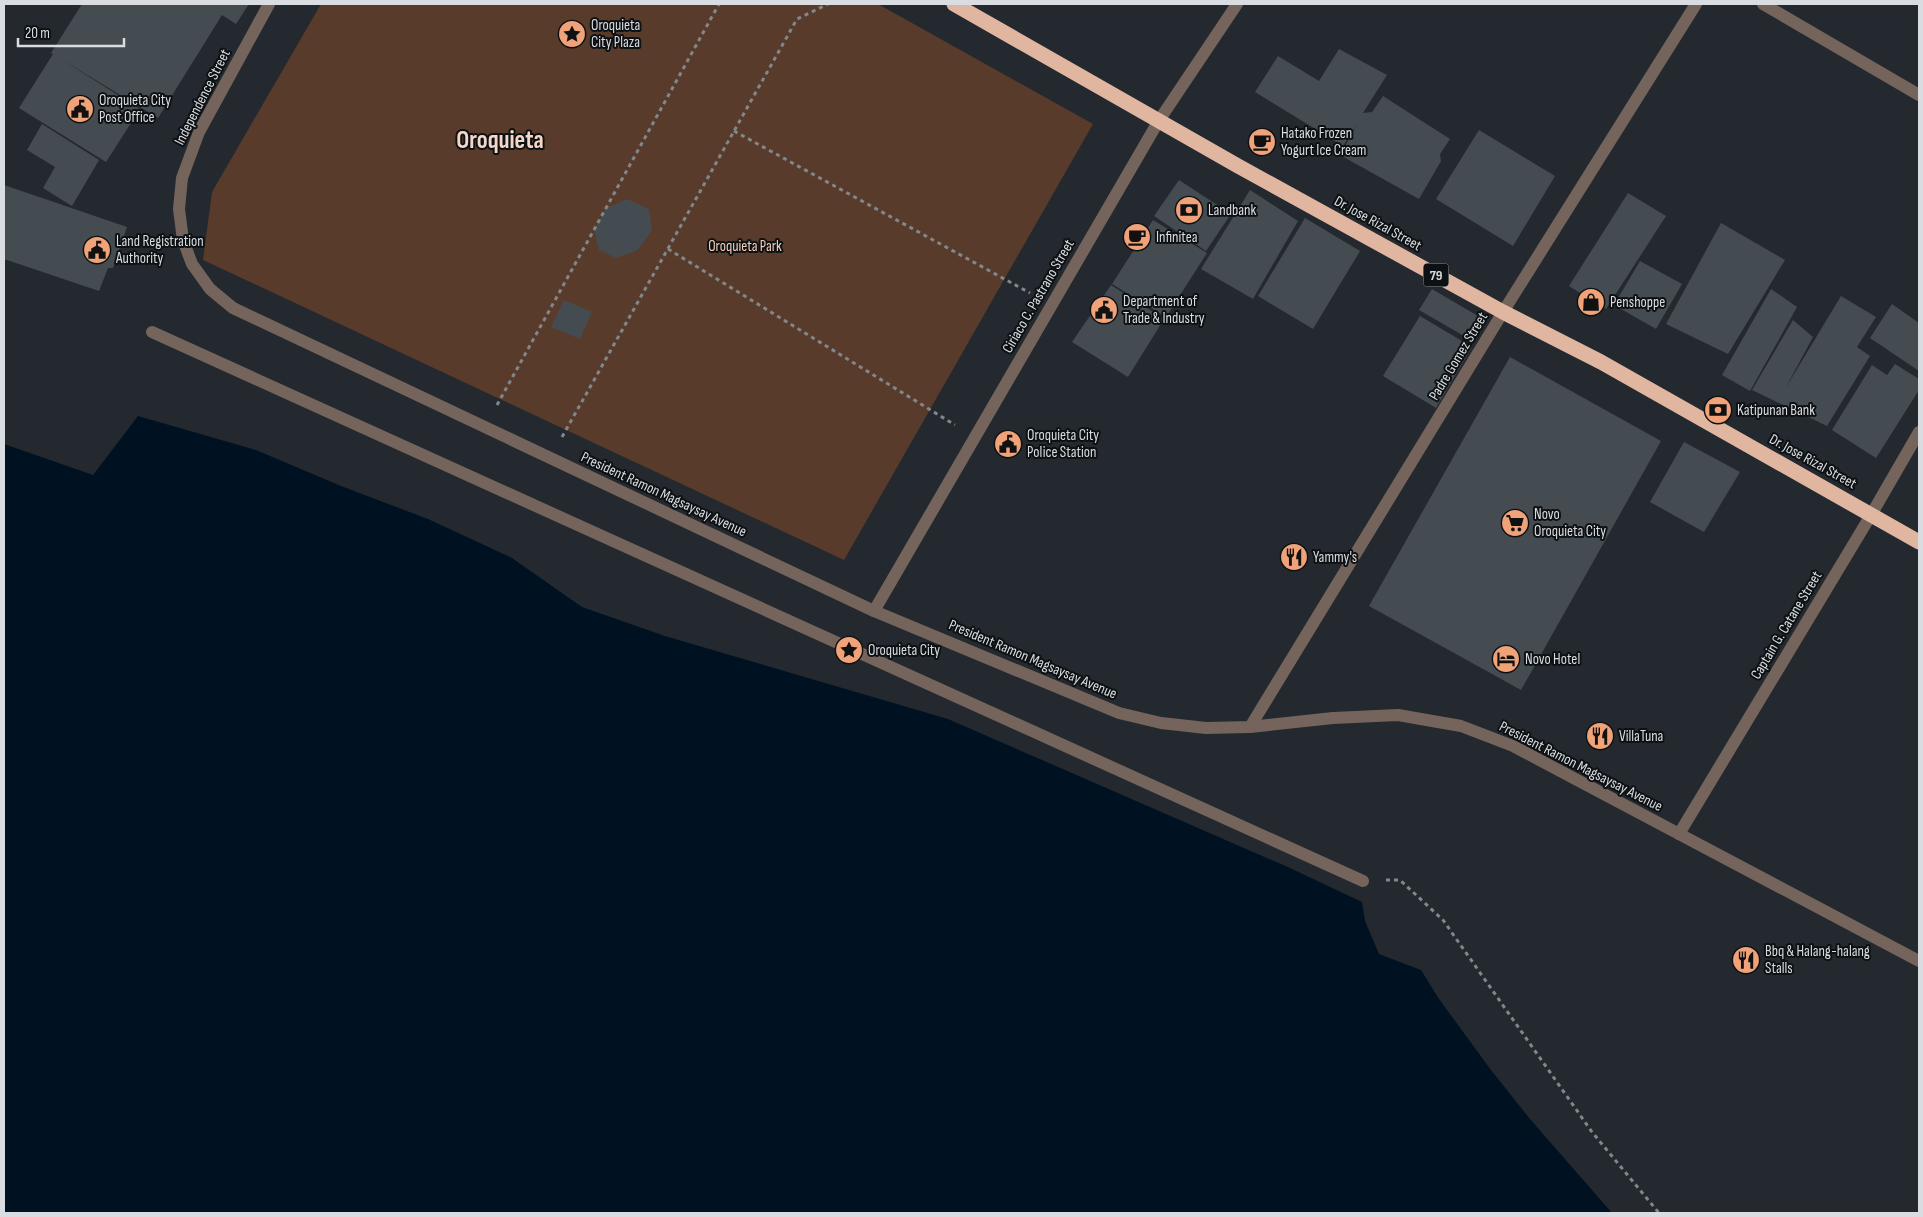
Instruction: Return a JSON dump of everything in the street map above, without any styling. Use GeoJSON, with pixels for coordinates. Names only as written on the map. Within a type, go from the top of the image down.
{"type":"FeatureCollection","features":[{"type":"Feature","properties":{"kind":"highway","name":"Dr. Jose Rizal Street"},"geometry":{"type":"LineString","coordinates":[[954,4],[1158,122],[1503,312],[1601,362],[1919,542]]}},
{"type":"Feature","properties":{"kind":"street","name":"Independence Street"},"geometry":{"type":"LineString","coordinates":[[183,240],[179,209],[182,178],[199,132],[269,4]]}},
{"type":"Feature","properties":{"kind":"street","name":"Ciriaco C. Pastrano Street"},"geometry":{"type":"LineString","coordinates":[[874,611],[1158,122],[1237,4]]}},
{"type":"Feature","properties":{"kind":"street","name":"Padre Gomez Street"},"geometry":{"type":"LineString","coordinates":[[1250,726],[1503,312],[1696,4]]}},
{"type":"Feature","properties":{"kind":"street"},"geometry":{"type":"LineString","coordinates":[[1763,4],[1919,96]]}},
{"type":"Feature","properties":{"kind":"street","name":"President Ramon Magsaysay Avenue"},"geometry":{"type":"LineString","coordinates":[[183,240],[192,264],[210,288],[233,308],[874,611],[1119,713],[1161,723],[1206,728],[1398,715],[1461,726],[1513,746],[1919,961]]}},
{"type":"Feature","properties":{"kind":"street"},"geometry":{"type":"LineString","coordinates":[[152,332],[1363,881]]}},
{"type":"Feature","properties":{"kind":"street","name":"Captain G. Catane Street"},"geometry":{"type":"LineString","coordinates":[[1679,834],[1919,432]]}},
{"type":"Feature","properties":{"kind":"path"},"geometry":{"type":"LineString","coordinates":[[485,427],[719,4]]}},
{"type":"Feature","properties":{"kind":"path"},"geometry":{"type":"LineString","coordinates":[[551,458],[796,19],[828,4]]}},
{"type":"Feature","properties":{"kind":"path"},"geometry":{"type":"LineString","coordinates":[[734,131],[1033,295]]}},
{"type":"Feature","properties":{"kind":"path"},"geometry":{"type":"LineString","coordinates":[[668,249],[975,437]]}},
{"type":"Feature","properties":{"kind":"path"},"geometry":{"type":"LineString","coordinates":[[1363,881],[1400,880],[1443,920],[1592,1132],[1659,1213]]}},
{"type":"Feature","properties":{"kind":"green space","name":"Oroquieta Park"},"geometry":{"type":"Polygon","coordinates":[[[321,4],[878,4],[1093,124],[844,560],[203,260],[212,192],[321,4]]]}},
{"type":"Feature","properties":{"kind":"water"},"geometry":{"type":"Polygon","coordinates":[[[138,416],[256,450],[341,486],[428,519],[512,558],[582,607],[665,636],[948,719],[1290,868],[1362,902],[1365,921],[1379,954],[1421,970],[1439,999],[1491,1070],[1530,1119],[1612,1213],[4,1213],[4,444],[93,475],[138,416]]]}},
{"type":"Feature","properties":{"kind":"building"},"geometry":{"type":"Polygon","coordinates":[[[82,4],[249,4],[236,24],[222,15],[158,118],[61,59],[140,109],[106,162],[19,108],[82,4]]]}},
{"type":"Feature","properties":{"kind":"building"},"geometry":{"type":"Polygon","coordinates":[[[1339,49],[1387,75],[1363,113],[1372,112],[1383,96],[1450,139],[1440,154],[1441,161],[1419,199],[1340,155],[1358,123],[1343,146],[1255,92],[1278,56],[1319,81],[1339,49]]]}},
{"type":"Feature","properties":{"kind":"building"},"geometry":{"type":"Polygon","coordinates":[[[42,124],[99,160],[72,206],[43,188],[55,167],[27,150],[42,124]]]}},
{"type":"Feature","properties":{"kind":"building"},"geometry":{"type":"Polygon","coordinates":[[[1479,130],[1555,176],[1513,246],[1436,199],[1479,130]]]}},
{"type":"Feature","properties":{"kind":"building"},"geometry":{"type":"Polygon","coordinates":[[[1179,180],[1231,214],[1206,251],[1154,216],[1179,180]]]}},
{"type":"Feature","properties":{"kind":"building"},"geometry":{"type":"Polygon","coordinates":[[[4,185],[127,227],[113,268],[108,268],[99,291],[4,259],[4,185]]]}},
{"type":"Feature","properties":{"kind":"building"},"geometry":{"type":"Polygon","coordinates":[[[1250,190],[1298,221],[1253,299],[1201,269],[1250,190]]]}},
{"type":"Feature","properties":{"kind":"building"},"geometry":{"type":"Polygon","coordinates":[[[1628,193],[1666,216],[1606,309],[1569,286],[1628,193]]]}},
{"type":"Feature","properties":{"kind":"building"},"geometry":{"type":"Polygon","coordinates":[[[627,199],[649,209],[652,230],[638,250],[616,258],[599,250],[594,230],[606,208],[627,199]]]}},
{"type":"Feature","properties":{"kind":"building"},"geometry":{"type":"Polygon","coordinates":[[[1305,218],[1360,251],[1313,329],[1258,296],[1305,218]]]}},
{"type":"Feature","properties":{"kind":"building"},"geometry":{"type":"Polygon","coordinates":[[[1153,220],[1207,253],[1166,317],[1112,284],[1153,220]]]}},
{"type":"Feature","properties":{"kind":"building"},"geometry":{"type":"Polygon","coordinates":[[[1721,223],[1785,260],[1728,354],[1666,324],[1721,223]]]}},
{"type":"Feature","properties":{"kind":"building"},"geometry":{"type":"Polygon","coordinates":[[[1640,261],[1682,284],[1656,329],[1614,305],[1640,261]]]}},
{"type":"Feature","properties":{"kind":"building"},"geometry":{"type":"Polygon","coordinates":[[[1111,285],[1164,319],[1128,377],[1072,342],[1111,285]]]}},
{"type":"Feature","properties":{"kind":"building"},"geometry":{"type":"Polygon","coordinates":[[[1432,289],[1483,319],[1471,340],[1419,310],[1432,289]]]}},
{"type":"Feature","properties":{"kind":"building"},"geometry":{"type":"Polygon","coordinates":[[[1771,289],[1797,307],[1750,391],[1722,375],[1771,289]]]}},
{"type":"Feature","properties":{"kind":"building"},"geometry":{"type":"Polygon","coordinates":[[[1841,296],[1876,317],[1857,347],[1870,356],[1827,426],[1752,390],[1793,320],[1813,337],[1785,389],[1841,296]]]}},
{"type":"Feature","properties":{"kind":"building"},"geometry":{"type":"Polygon","coordinates":[[[564,300],[592,312],[580,339],[551,327],[564,300]]]}},
{"type":"Feature","properties":{"kind":"building"},"geometry":{"type":"Polygon","coordinates":[[[1892,304],[1919,323],[1919,371],[1870,338],[1892,304]]]}},
{"type":"Feature","properties":{"kind":"building"},"geometry":{"type":"Polygon","coordinates":[[[1420,316],[1472,347],[1436,408],[1383,376],[1420,316]]]}},
{"type":"Feature","properties":{"kind":"building","name":"Novo Oroquieta City"},"geometry":{"type":"Polygon","coordinates":[[[1510,357],[1661,441],[1521,690],[1369,606],[1510,357]]]}},
{"type":"Feature","properties":{"kind":"building"},"geometry":{"type":"Polygon","coordinates":[[[1895,364],[1919,379],[1919,390],[1876,458],[1832,430],[1872,365],[1887,375],[1895,364]]]}},
{"type":"Feature","properties":{"kind":"building"},"geometry":{"type":"Polygon","coordinates":[[[1684,442],[1740,472],[1704,532],[1650,502],[1684,442]]]}},
{"type":"Feature","properties":{"kind":"place","name":"Oroquieta City Plaza"},"geometry":{"type":"Point","coordinates":[572,34]}},
{"type":"Feature","properties":{"kind":"place","name":"Oroquieta City Post Office"},"geometry":{"type":"Point","coordinates":[80,109]}},
{"type":"Feature","properties":{"kind":"place","name":"Hatako Frozen Yogurt Ice Cream"},"geometry":{"type":"Point","coordinates":[1262,142]}},
{"type":"Feature","properties":{"kind":"place","name":"Landbank"},"geometry":{"type":"Point","coordinates":[1189,210]}},
{"type":"Feature","properties":{"kind":"place","name":"Infinitea"},"geometry":{"type":"Point","coordinates":[1137,237]}},
{"type":"Feature","properties":{"kind":"place","name":"Land Registration Authority"},"geometry":{"type":"Point","coordinates":[97,250]}},
{"type":"Feature","properties":{"kind":"place","name":"Penshoppe"},"geometry":{"type":"Point","coordinates":[1591,302]}},
{"type":"Feature","properties":{"kind":"place","name":"Department of Trade & Industry"},"geometry":{"type":"Point","coordinates":[1104,310]}},
{"type":"Feature","properties":{"kind":"place","name":"Katipunan Bank"},"geometry":{"type":"Point","coordinates":[1718,410]}},
{"type":"Feature","properties":{"kind":"place","name":"Oroquieta City Police Station"},"geometry":{"type":"Point","coordinates":[1008,444]}},
{"type":"Feature","properties":{"kind":"place","name":"Novo Oroquieta City"},"geometry":{"type":"Point","coordinates":[1515,523]}},
{"type":"Feature","properties":{"kind":"place","name":"Yammy's"},"geometry":{"type":"Point","coordinates":[1294,557]}},
{"type":"Feature","properties":{"kind":"place","name":"Oroquieta City"},"geometry":{"type":"Point","coordinates":[849,650]}},
{"type":"Feature","properties":{"kind":"place","name":"Novo Hotel"},"geometry":{"type":"Point","coordinates":[1506,659]}},
{"type":"Feature","properties":{"kind":"place","name":"VillaTuna"},"geometry":{"type":"Point","coordinates":[1600,736]}},
{"type":"Feature","properties":{"kind":"place","name":"Bbq & Halang-halang Stalls"},"geometry":{"type":"Point","coordinates":[1746,960]}},
{"type":"Feature","properties":{"kind":"district","name":"Oroquieta"},"geometry":{"type":"Point","coordinates":[500,139]}}]}
